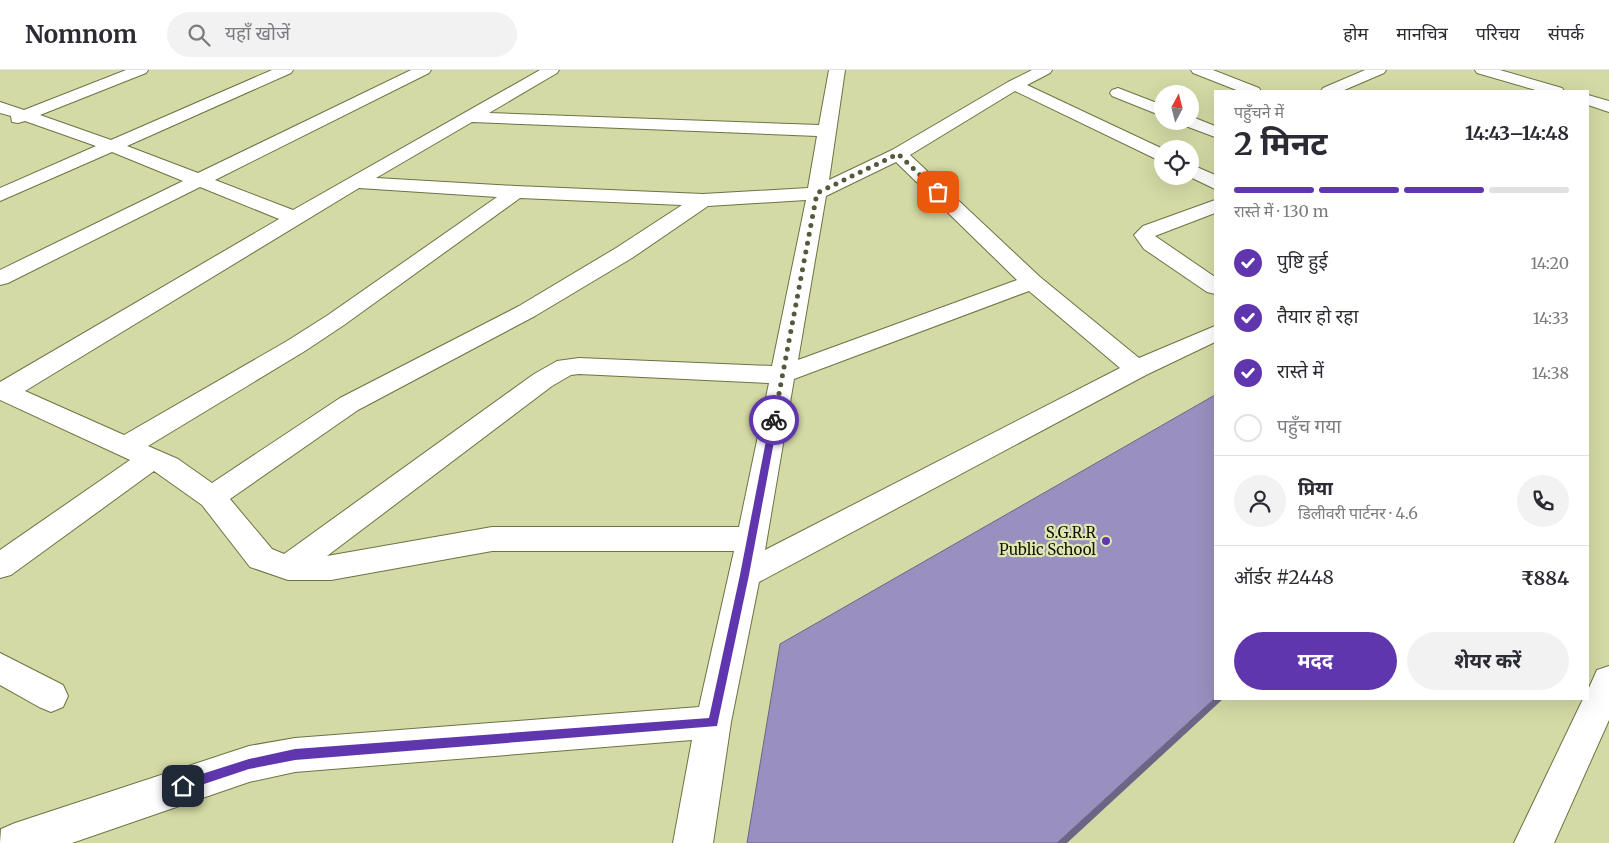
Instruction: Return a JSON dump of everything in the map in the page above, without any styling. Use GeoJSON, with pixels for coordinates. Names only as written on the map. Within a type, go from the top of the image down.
{"type":"FeatureCollection","features":[{"type":"Feature","properties":{"kind":"street"},"geometry":{"type":"LineString","coordinates":[[0,126],[140,70]]}},
{"type":"Feature","properties":{"kind":"street"},"geometry":{"type":"LineString","coordinates":[[0,195],[285,70]]}},
{"type":"Feature","properties":{"kind":"street"},"geometry":{"type":"LineString","coordinates":[[0,278],[423,70]]}},
{"type":"Feature","properties":{"kind":"street"},"geometry":{"type":"LineString","coordinates":[[2,391],[195,279],[355,182],[551,70]]}},
{"type":"Feature","properties":{"kind":"street"},"geometry":{"type":"LineString","coordinates":[[692,843],[713,722],[745,575],[817,193],[837,70]]}},
{"type":"Feature","properties":{"kind":"street"},"geometry":{"type":"LineString","coordinates":[[355,182],[516,192],[703,200],[817,193],[898,154],[1014,85],[1044,70]]}},
{"type":"Feature","properties":{"kind":"street"},"geometry":{"type":"LineString","coordinates":[[1198,70],[1250,90]]}},
{"type":"Feature","properties":{"kind":"street"},"geometry":{"type":"LineString","coordinates":[[1331,90],[1378,70]]}},
{"type":"Feature","properties":{"kind":"street"},"geometry":{"type":"LineString","coordinates":[[1483,70],[1553,90]]}},
{"type":"Feature","properties":{"kind":"street"},"geometry":{"type":"LineString","coordinates":[[1014,85],[1154,151]]}},
{"type":"Feature","properties":{"kind":"street"},"geometry":{"type":"LineString","coordinates":[[1118,93],[1154,107]]}},
{"type":"Feature","properties":{"kind":"street"},"geometry":{"type":"LineString","coordinates":[[1589,100],[1609,106]]}},
{"type":"Feature","properties":{"kind":"street"},"geometry":{"type":"LineString","coordinates":[[0,107],[112,146],[295,218]]}},
{"type":"Feature","properties":{"kind":"street"},"geometry":{"type":"LineString","coordinates":[[468,117],[826,131]]}},
{"type":"Feature","properties":{"kind":"street"},"geometry":{"type":"LineString","coordinates":[[1199,125],[1214,132]]}},
{"type":"Feature","properties":{"kind":"street"},"geometry":{"type":"LineString","coordinates":[[898,154],[1032,282],[1137,369]]}},
{"type":"Feature","properties":{"kind":"street"},"geometry":{"type":"LineString","coordinates":[[1199,175],[1214,182]]}},
{"type":"Feature","properties":{"kind":"street"},"geometry":{"type":"LineString","coordinates":[[125,448],[336,320],[516,192]]}},
{"type":"Feature","properties":{"kind":"street"},"geometry":{"type":"LineString","coordinates":[[212,497],[349,404],[527,310],[624,253],[703,200]]}},
{"type":"Feature","properties":{"kind":"street"},"geometry":{"type":"LineString","coordinates":[[1214,206],[1150,230],[1144,235],[1151,245],[1214,286]]}},
{"type":"Feature","properties":{"kind":"street"},"geometry":{"type":"LineString","coordinates":[[288,568],[543,380],[566,367],[782,375],[1032,282]]}},
{"type":"Feature","properties":{"kind":"street"},"geometry":{"type":"LineString","coordinates":[[745,575],[1137,369],[1214,333]]}},
{"type":"Feature","properties":{"kind":"street"},"geometry":{"type":"LineString","coordinates":[[2,391],[168,466],[212,497],[261,558],[271,565],[311,569],[336,567],[455,544],[492,539],[752,539]]}},
{"type":"Feature","properties":{"kind":"street"},"geometry":{"type":"LineString","coordinates":[[0,566],[152,459]]}},
{"type":"Feature","properties":{"kind":"street"},"geometry":{"type":"LineString","coordinates":[[0,668],[51,696]]}},
{"type":"Feature","properties":{"kind":"street"},"geometry":{"type":"LineString","coordinates":[[1534,843],[1609,681]]}},
{"type":"Feature","properties":{"kind":"street"},"geometry":{"type":"LineString","coordinates":[[15,843],[249,764],[295,755],[713,722]]}},
{"type":"Feature","properties":{"kind":"building","name":"S.G.R.R Public School"},"geometry":{"type":"Polygon","coordinates":[[[1214,396],[1214,699],[1057,843],[747,843],[780,644],[1214,396]]]}},
{"type":"Feature","properties":{"kind":"way so far"},"geometry":{"type":"LineString","coordinates":[[774,420],[817,193],[898,154],[938,192]]}},
{"type":"Feature","properties":{"kind":"place","name":"S.G.R.R Public School"},"geometry":{"type":"Point","coordinates":[1106,541]}},
{"type":"Feature","properties":{"kind":"route"},"geometry":{"type":"LineString","coordinates":[[183,786],[249,764],[295,755],[713,722],[745,575],[774,420]]}}]}
